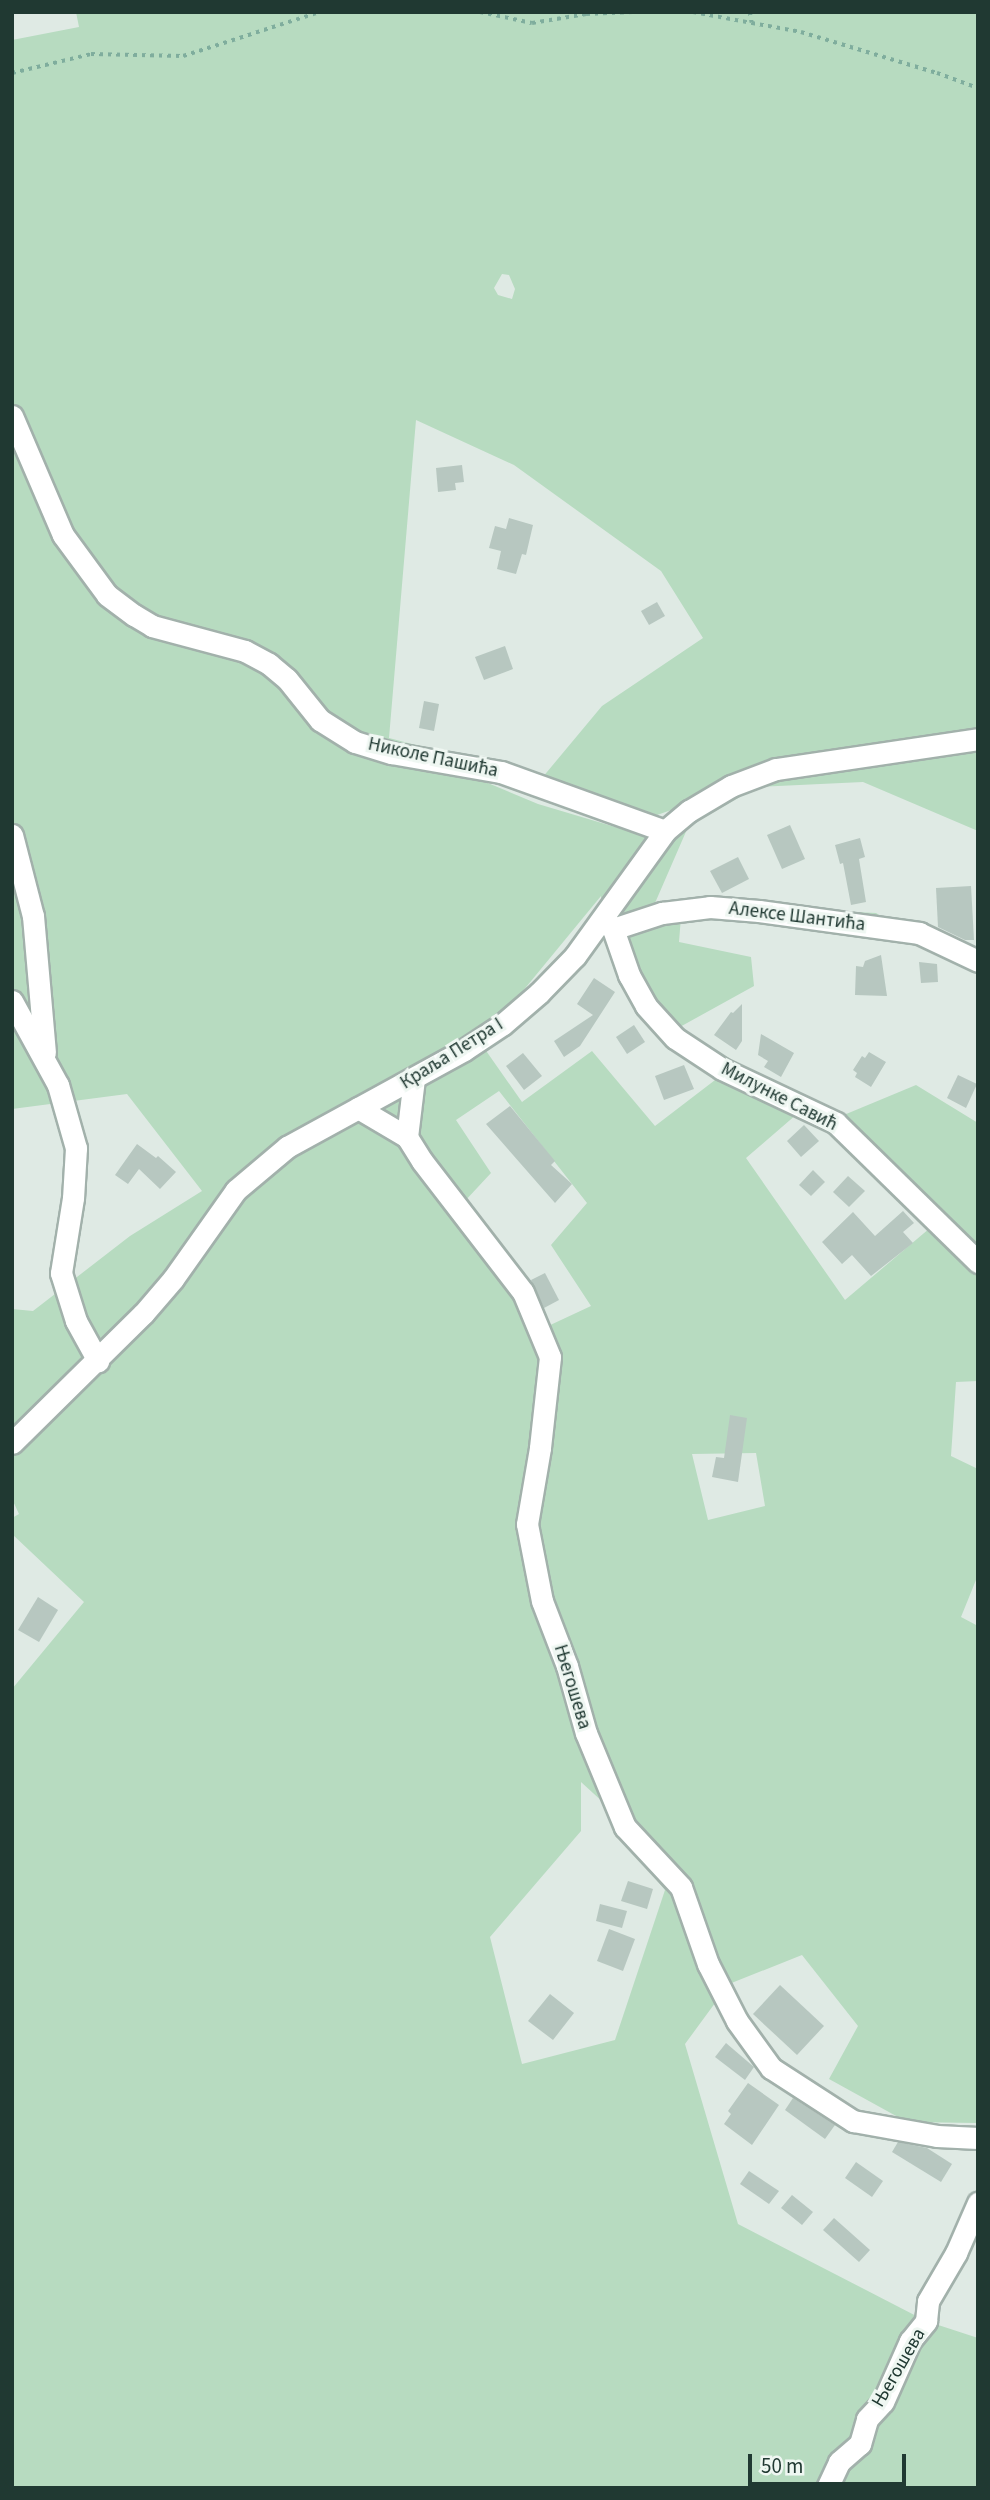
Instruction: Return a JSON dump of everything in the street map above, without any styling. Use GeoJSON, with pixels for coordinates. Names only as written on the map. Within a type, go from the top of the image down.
{"type":"FeatureCollection","features":[{"type":"Feature","properties":{"kind":"street","name":"Николе Пашића"},"geometry":{"type":"LineString","coordinates":[[12,416],[63,535],[107,595],[134,615],[152,626],[215,640],[257,657],[287,679],[320,720],[355,742],[391,753],[501,772],[665,831]]}},
{"type":"Feature","properties":{"kind":"street","name":"Краља Петра I"},"geometry":{"type":"LineString","coordinates":[[12,1443],[98,1361],[173,1279],[236,1190],[287,1147],[414,1078],[503,1024],[608,924],[665,831],[709,797],[776,769],[978,739]]}},
{"type":"Feature","properties":{"kind":"street"},"geometry":{"type":"LineString","coordinates":[[12,835],[33,916],[46,1061]]}},
{"type":"Feature","properties":{"kind":"street","name":"Алексе Шантића"},"geometry":{"type":"LineString","coordinates":[[608,924],[710,907],[747,910],[919,933],[978,961]]}},
{"type":"Feature","properties":{"kind":"street","name":"Милунке Савић"},"geometry":{"type":"LineString","coordinates":[[608,924],[629,975],[646,1006],[674,1038],[722,1069],[836,1123],[978,1262]]}},
{"type":"Feature","properties":{"kind":"street"},"geometry":{"type":"LineString","coordinates":[[12,1001],[58,1086],[76,1148],[73,1198],[61,1273],[76,1321],[98,1361]]}},
{"type":"Feature","properties":{"kind":"street"},"geometry":{"type":"LineString","coordinates":[[407,1137],[414,1078]]}},
{"type":"Feature","properties":{"kind":"street","name":"Његошева"},"geometry":{"type":"LineString","coordinates":[[358,1108],[407,1137],[523,1292],[550,1357],[541,1448],[527,1524],[542,1601],[568,1666],[586,1733],[625,1827],[681,1887],[708,1964],[737,2021],[771,2068],[853,2121],[937,2136],[978,2138]]}},
{"type":"Feature","properties":{"kind":"street","name":"Његошева"},"geometry":{"type":"LineString","coordinates":[[827,2488],[839,2462],[860,2444],[867,2419],[883,2402],[910,2341],[926,2321],[928,2301],[956,2253],[978,2203]]}},
{"type":"Feature","properties":{"kind":"path"},"geometry":{"type":"LineString","coordinates":[[12,73],[91,54],[183,55],[320,12]]}},
{"type":"Feature","properties":{"kind":"path"},"geometry":{"type":"LineString","coordinates":[[480,12],[532,23],[586,14],[633,12]]}},
{"type":"Feature","properties":{"kind":"path"},"geometry":{"type":"LineString","coordinates":[[694,12],[801,32],[937,72],[978,88]]}},
{"type":"Feature","properties":{"kind":"path"},"geometry":{"type":"LineString","coordinates":[[750,12],[752,23]]}},
{"type":"Feature","properties":{"kind":"green space"},"geometry":{"type":"Polygon","coordinates":[[[76,12],[978,12],[978,831],[863,782],[757,787],[688,827],[655,903],[876,913],[915,938],[681,917],[679,942],[751,957],[754,986],[678,1028],[616,965],[602,934],[601,896],[466,1060],[482,1045],[522,1102],[592,1051],[655,1126],[719,1077],[797,1114],[746,1158],[845,1300],[930,1228],[839,1117],[916,1085],[978,1123],[978,1244],[975,1250],[978,1254],[978,1381],[956,1382],[951,1456],[978,1469],[978,1575],[961,1617],[978,1626],[978,2123],[907,2122],[829,2079],[858,2026],[802,1955],[729,1984],[685,2044],[738,2224],[926,2321],[978,2338],[978,2488],[12,2488],[12,1689],[84,1602],[12,1534],[12,1518],[19,1514],[12,1499],[12,1309],[33,1311],[130,1236],[202,1191],[127,1094],[12,1109],[12,40],[79,27],[76,12]],[[502,274],[494,288],[498,295],[512,299],[515,289],[509,275],[502,274]],[[416,420],[389,738],[454,755],[464,773],[538,804],[642,835],[669,816],[840,751],[657,815],[542,778],[602,706],[703,638],[661,571],[514,465],[416,420]],[[499,1091],[456,1120],[491,1173],[464,1202],[546,1327],[591,1306],[551,1245],[587,1203],[499,1091]],[[756,1453],[692,1454],[708,1520],[765,1506],[756,1453]],[[581,1782],[581,1831],[490,1937],[522,2064],[615,2040],[665,1890],[614,1830],[605,1804],[581,1782]]]}},
{"type":"Feature","properties":{"kind":"building"},"geometry":{"type":"Polygon","coordinates":[[[462,465],[464,482],[455,483],[456,490],[438,492],[436,468],[462,465]]]}},
{"type":"Feature","properties":{"kind":"building"},"geometry":{"type":"Polygon","coordinates":[[[509,518],[533,525],[526,555],[522,554],[516,574],[497,569],[501,551],[489,548],[495,526],[506,529],[509,518]]]}},
{"type":"Feature","properties":{"kind":"building"},"geometry":{"type":"Polygon","coordinates":[[[657,602],[665,616],[649,625],[641,611],[657,602]]]}},
{"type":"Feature","properties":{"kind":"building"},"geometry":{"type":"Polygon","coordinates":[[[505,646],[513,669],[484,680],[475,657],[505,646]]]}},
{"type":"Feature","properties":{"kind":"building"},"geometry":{"type":"Polygon","coordinates":[[[424,701],[439,704],[434,731],[419,728],[424,701]]]}},
{"type":"Feature","properties":{"kind":"building"},"geometry":{"type":"Polygon","coordinates":[[[790,825],[805,859],[782,869],[767,835],[790,825]]]}},
{"type":"Feature","properties":{"kind":"building"},"geometry":{"type":"Polygon","coordinates":[[[860,838],[865,857],[859,859],[866,902],[851,905],[843,863],[840,864],[835,845],[860,838]]]}},
{"type":"Feature","properties":{"kind":"building"},"geometry":{"type":"Polygon","coordinates":[[[738,857],[749,879],[722,893],[710,871],[738,857]]]}},
{"type":"Feature","properties":{"kind":"building"},"geometry":{"type":"Polygon","coordinates":[[[971,886],[974,940],[965,940],[938,927],[936,888],[971,886]]]}},
{"type":"Feature","properties":{"kind":"building"},"geometry":{"type":"Polygon","coordinates":[[[881,955],[887,996],[855,995],[856,966],[863,967],[865,961],[881,955]]]}},
{"type":"Feature","properties":{"kind":"building"},"geometry":{"type":"Polygon","coordinates":[[[919,962],[937,964],[938,982],[921,983],[919,962]]]}},
{"type":"Feature","properties":{"kind":"building"},"geometry":{"type":"Polygon","coordinates":[[[594,978],[615,992],[580,1046],[564,1057],[554,1041],[593,1015],[577,1004],[594,978]]]}},
{"type":"Feature","properties":{"kind":"building"},"geometry":{"type":"Polygon","coordinates":[[[742,1004],[742,1041],[736,1050],[714,1035],[731,1012],[742,1004]]]}},
{"type":"Feature","properties":{"kind":"building"},"geometry":{"type":"Polygon","coordinates":[[[634,1025],[645,1042],[627,1054],[616,1037],[634,1025]]]}},
{"type":"Feature","properties":{"kind":"building"},"geometry":{"type":"Polygon","coordinates":[[[761,1034],[794,1053],[781,1077],[764,1067],[768,1061],[758,1055],[761,1034]]]}},
{"type":"Feature","properties":{"kind":"building"},"geometry":{"type":"Polygon","coordinates":[[[869,1052],[886,1062],[871,1087],[855,1077],[857,1073],[853,1070],[862,1056],[865,1058],[869,1052]]]}},
{"type":"Feature","properties":{"kind":"building"},"geometry":{"type":"Polygon","coordinates":[[[523,1053],[542,1076],[524,1090],[506,1066],[523,1053]]]}},
{"type":"Feature","properties":{"kind":"building"},"geometry":{"type":"Polygon","coordinates":[[[684,1065],[694,1089],[664,1100],[655,1076],[684,1065]]]}},
{"type":"Feature","properties":{"kind":"building"},"geometry":{"type":"Polygon","coordinates":[[[958,1075],[977,1084],[966,1108],[947,1098],[958,1075]]]}},
{"type":"Feature","properties":{"kind":"building"},"geometry":{"type":"Polygon","coordinates":[[[510,1106],[555,1161],[551,1165],[572,1184],[555,1203],[486,1124],[510,1106]]]}},
{"type":"Feature","properties":{"kind":"building"},"geometry":{"type":"Polygon","coordinates":[[[804,1125],[819,1141],[801,1157],[787,1141],[804,1125]]]}},
{"type":"Feature","properties":{"kind":"building"},"geometry":{"type":"Polygon","coordinates":[[[137,1144],[156,1158],[158,1156],[176,1172],[160,1189],[139,1169],[128,1184],[115,1175],[137,1144]]]}},
{"type":"Feature","properties":{"kind":"building"},"geometry":{"type":"Polygon","coordinates":[[[813,1170],[825,1182],[811,1196],[799,1185],[813,1170]]]}},
{"type":"Feature","properties":{"kind":"building"},"geometry":{"type":"Polygon","coordinates":[[[848,1176],[865,1191],[849,1207],[833,1192],[848,1176]]]}},
{"type":"Feature","properties":{"kind":"building"},"geometry":{"type":"Polygon","coordinates":[[[903,1211],[914,1223],[903,1232],[913,1243],[871,1276],[852,1255],[842,1264],[822,1242],[853,1212],[875,1236],[903,1211]]]}},
{"type":"Feature","properties":{"kind":"building"},"geometry":{"type":"Polygon","coordinates":[[[545,1273],[559,1300],[544,1308],[531,1280],[545,1273]]]}},
{"type":"Feature","properties":{"kind":"building"},"geometry":{"type":"Polygon","coordinates":[[[730,1415],[747,1418],[738,1482],[712,1477],[716,1457],[724,1458],[730,1415]]]}},
{"type":"Feature","properties":{"kind":"building"},"geometry":{"type":"Polygon","coordinates":[[[38,1597],[58,1610],[39,1642],[18,1630],[38,1597]]]}},
{"type":"Feature","properties":{"kind":"building"},"geometry":{"type":"Polygon","coordinates":[[[628,1881],[653,1889],[647,1909],[621,1901],[628,1881]]]}},
{"type":"Feature","properties":{"kind":"building"},"geometry":{"type":"Polygon","coordinates":[[[600,1904],[627,1911],[622,1928],[596,1921],[600,1904]]]}},
{"type":"Feature","properties":{"kind":"building"},"geometry":{"type":"Polygon","coordinates":[[[609,1929],[635,1939],[623,1971],[597,1961],[609,1929]]]}},
{"type":"Feature","properties":{"kind":"building"},"geometry":{"type":"Polygon","coordinates":[[[780,1985],[824,2026],[797,2055],[753,2014],[780,1985]]]}},
{"type":"Feature","properties":{"kind":"building"},"geometry":{"type":"Polygon","coordinates":[[[550,1994],[574,2013],[553,2040],[528,2021],[550,1994]]]}},
{"type":"Feature","properties":{"kind":"building"},"geometry":{"type":"Polygon","coordinates":[[[726,2043],[754,2067],[745,2080],[715,2057],[726,2043]]]}},
{"type":"Feature","properties":{"kind":"building"},"geometry":{"type":"Polygon","coordinates":[[[748,2083],[779,2105],[752,2145],[724,2124],[731,2114],[728,2111],[748,2083]]]}},
{"type":"Feature","properties":{"kind":"building"},"geometry":{"type":"Polygon","coordinates":[[[793,2098],[835,2125],[825,2139],[785,2110],[793,2098]]]}},
{"type":"Feature","properties":{"kind":"building"},"geometry":{"type":"Polygon","coordinates":[[[898,2142],[927,2148],[952,2164],[941,2182],[892,2152],[898,2142]]]}},
{"type":"Feature","properties":{"kind":"building"},"geometry":{"type":"Polygon","coordinates":[[[856,2162],[883,2181],[872,2197],[845,2178],[856,2162]]]}},
{"type":"Feature","properties":{"kind":"building"},"geometry":{"type":"Polygon","coordinates":[[[749,2171],[779,2191],[769,2204],[740,2184],[749,2171]]]}},
{"type":"Feature","properties":{"kind":"building"},"geometry":{"type":"Polygon","coordinates":[[[792,2195],[813,2212],[802,2225],[781,2208],[792,2195]]]}},
{"type":"Feature","properties":{"kind":"building"},"geometry":{"type":"Polygon","coordinates":[[[834,2218],[870,2250],[859,2262],[823,2230],[834,2218]]]}}]}
